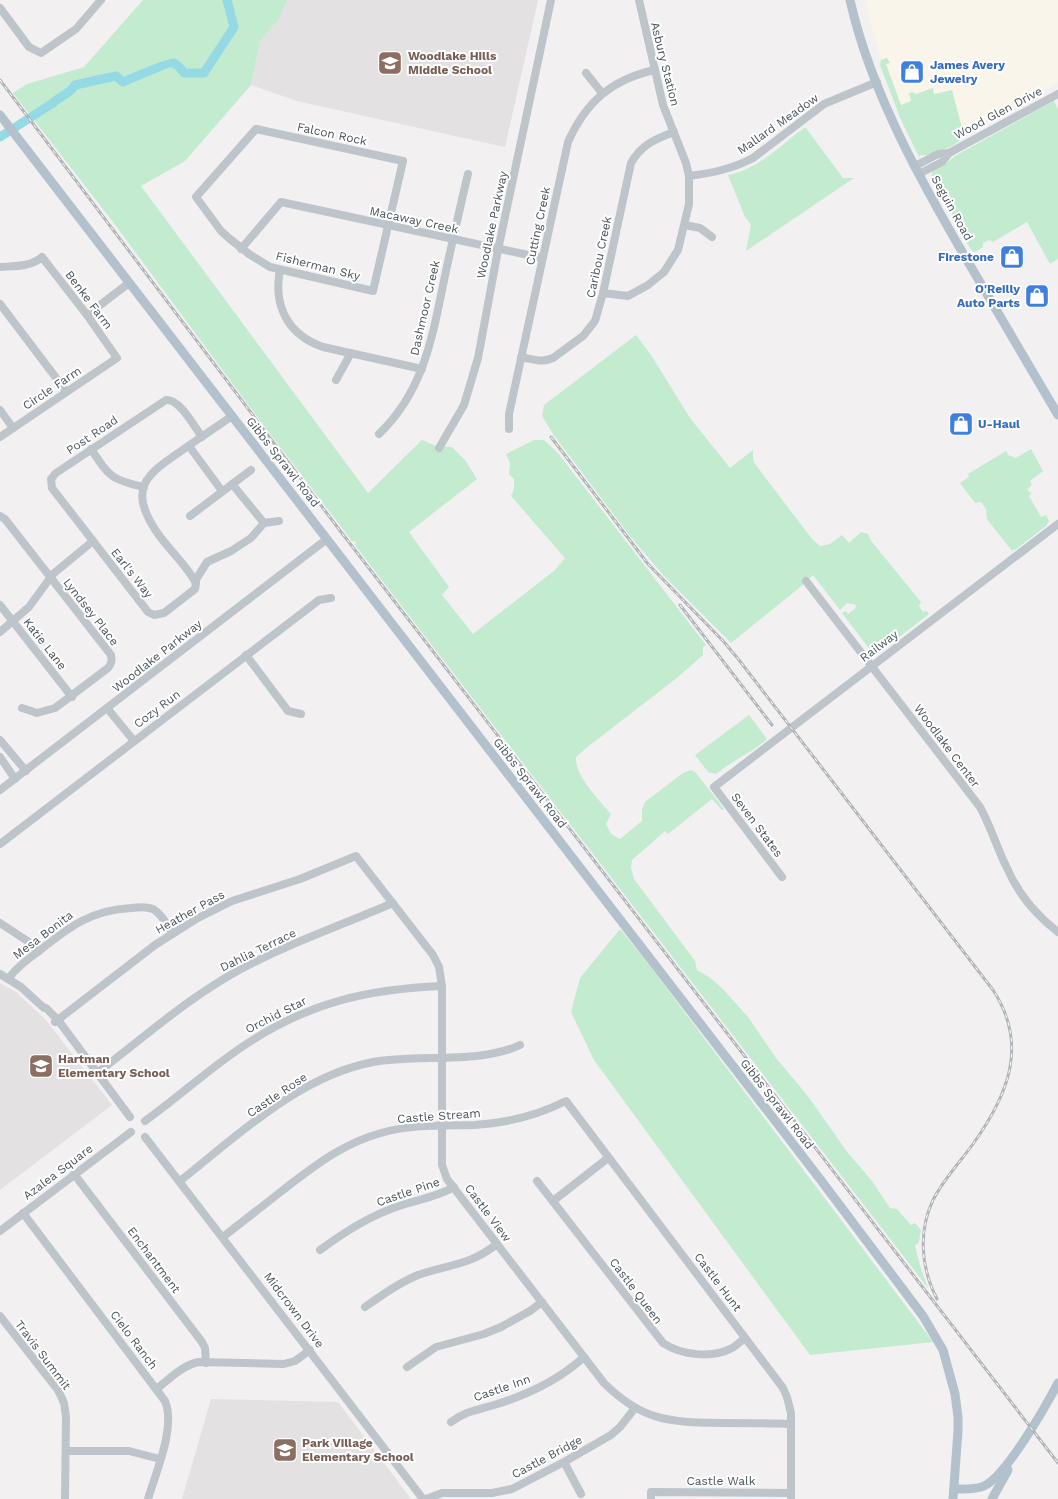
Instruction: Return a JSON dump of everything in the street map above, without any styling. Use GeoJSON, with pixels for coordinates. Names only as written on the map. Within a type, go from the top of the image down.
{"type":"FeatureCollection","features":[{"type":"Feature","properties":{"kind":"main road","name":"Seguin Road"},"geometry":{"type":"LineString","coordinates":[[850,0],[877,82],[917,170],[956,242],[1058,415]]}},
{"type":"Feature","properties":{"kind":"main road","name":"Gibbs Sprawl Road"},"geometry":{"type":"LineString","coordinates":[[0,115],[826,1186],[928,1324],[945,1356],[955,1394],[958,1431],[953,1499]]}},
{"type":"Feature","properties":{"kind":"main road"},"geometry":{"type":"LineString","coordinates":[[954,1489],[976,1489],[991,1482],[1002,1471],[1058,1383]]}},
{"type":"Feature","properties":{"kind":"main road"},"geometry":{"type":"LineString","coordinates":[[992,1499],[1022,1442]]}},
{"type":"Feature","properties":{"kind":"street"},"geometry":{"type":"LineString","coordinates":[[0,8],[29,47],[42,53],[76,29],[101,0]]}},
{"type":"Feature","properties":{"kind":"street","name":"Woodlake Parkway"},"geometry":{"type":"LineString","coordinates":[[438,448],[454,423],[471,385],[478,358],[498,250],[551,0]]}},
{"type":"Feature","properties":{"kind":"street","name":"Asbury Station"},"geometry":{"type":"LineString","coordinates":[[603,293],[628,296],[648,285],[664,272],[678,250],[689,204],[689,176],[686,163],[663,105],[639,0]]}},
{"type":"Feature","properties":{"kind":"street","name":"Cutting Creek"},"geometry":{"type":"LineString","coordinates":[[508,429],[509,414],[568,142],[581,117],[602,94],[628,78],[654,70]]}},
{"type":"Feature","properties":{"kind":"street"},"geometry":{"type":"LineString","coordinates":[[586,73],[602,94]]}},
{"type":"Feature","properties":{"kind":"street","name":"Mallard Meadow"},"geometry":{"type":"LineString","coordinates":[[689,176],[717,172],[753,158],[824,104],[877,82]]}},
{"type":"Feature","properties":{"kind":"street","name":"Wood Glen Drive"},"geometry":{"type":"LineString","coordinates":[[917,170],[942,162],[949,153],[1058,94]]}},
{"type":"Feature","properties":{"kind":"street","name":"Falcon Rock"},"geometry":{"type":"LineString","coordinates":[[196,197],[256,129],[403,160],[388,226]]}},
{"type":"Feature","properties":{"kind":"street","name":"Caribou Creek"},"geometry":{"type":"LineString","coordinates":[[521,357],[541,361],[553,358],[583,336],[595,320],[603,293],[631,163],[647,143],[674,132]]}},
{"type":"Feature","properties":{"kind":"street","name":"Dashmoor Creek"},"geometry":{"type":"LineString","coordinates":[[378,434],[395,418],[410,396],[422,370],[430,345],[468,174]]}},
{"type":"Feature","properties":{"kind":"street","name":"Fisherman Sky"},"geometry":{"type":"LineString","coordinates":[[196,197],[221,231],[241,249],[270,267],[373,290],[388,226]]}},
{"type":"Feature","properties":{"kind":"street","name":"Macaway Creek"},"geometry":{"type":"LineString","coordinates":[[241,249],[281,202],[542,258]]}},
{"type":"Feature","properties":{"kind":"street"},"geometry":{"type":"LineString","coordinates":[[685,225],[700,228],[712,237]]}},
{"type":"Feature","properties":{"kind":"street","name":"Benke Farm"},"geometry":{"type":"LineString","coordinates":[[0,267],[25,265],[42,257],[87,315],[117,358]]}},
{"type":"Feature","properties":{"kind":"street"},"geometry":{"type":"LineString","coordinates":[[280,270],[277,284],[281,309],[301,336],[311,343],[422,370]]}},
{"type":"Feature","properties":{"kind":"street"},"geometry":{"type":"LineString","coordinates":[[87,315],[129,282]]}},
{"type":"Feature","properties":{"kind":"street"},"geometry":{"type":"LineString","coordinates":[[0,304],[66,391]]}},
{"type":"Feature","properties":{"kind":"street"},"geometry":{"type":"LineString","coordinates":[[336,380],[351,353]]}},
{"type":"Feature","properties":{"kind":"street","name":"Circle Farm"},"geometry":{"type":"LineString","coordinates":[[0,436],[117,358]]}},
{"type":"Feature","properties":{"kind":"street","name":"Post Road"},"geometry":{"type":"LineString","coordinates":[[93,541],[51,485],[51,479],[56,473],[162,401],[168,399],[178,405],[202,437]]}},
{"type":"Feature","properties":{"kind":"street"},"geometry":{"type":"LineString","coordinates":[[0,410],[13,428]]}},
{"type":"Feature","properties":{"kind":"street"},"geometry":{"type":"LineString","coordinates":[[232,416],[156,469],[145,483],[144,506],[156,530],[195,581],[207,562],[231,551],[251,538],[264,523],[279,521]]}},
{"type":"Feature","properties":{"kind":"street"},"geometry":{"type":"LineString","coordinates":[[188,446],[222,491]]}},
{"type":"Feature","properties":{"kind":"street"},"geometry":{"type":"LineString","coordinates":[[91,449],[114,479],[144,487]]}},
{"type":"Feature","properties":{"kind":"street"},"geometry":{"type":"LineString","coordinates":[[190,516],[250,470]]}},
{"type":"Feature","properties":{"kind":"street"},"geometry":{"type":"LineString","coordinates":[[232,484],[264,523]]}},
{"type":"Feature","properties":{"kind":"street","name":"Lyndsey Place"},"geometry":{"type":"LineString","coordinates":[[0,516],[51,578],[112,659],[111,665],[108,668],[60,705],[46,711],[34,712],[22,708]]}},
{"type":"Feature","properties":{"kind":"street","name":"Railway"},"geometry":{"type":"LineString","coordinates":[[714,787],[1058,524]]}},
{"type":"Feature","properties":{"kind":"street","name":"Woodlake Parkway"},"geometry":{"type":"LineString","coordinates":[[0,790],[327,539]]}},
{"type":"Feature","properties":{"kind":"street"},"geometry":{"type":"LineString","coordinates":[[0,632],[29,607],[66,562],[93,541]]}},
{"type":"Feature","properties":{"kind":"street","name":"Earl's Way"},"geometry":{"type":"LineString","coordinates":[[93,541],[151,614],[164,613],[195,589],[195,581]]}},
{"type":"Feature","properties":{"kind":"street","name":"Woodlake Center"},"geometry":{"type":"LineString","coordinates":[[806,581],[980,807],[994,834],[1007,868],[1024,898],[1058,932]]}},
{"type":"Feature","properties":{"kind":"street","name":"Cozy Run"},"geometry":{"type":"LineString","coordinates":[[0,844],[319,600],[331,598]]}},
{"type":"Feature","properties":{"kind":"street","name":"Katie Lane"},"geometry":{"type":"LineString","coordinates":[[0,605],[72,696]]}},
{"type":"Feature","properties":{"kind":"street"},"geometry":{"type":"LineString","coordinates":[[246,656],[288,711],[294,714],[301,714]]}},
{"type":"Feature","properties":{"kind":"street"},"geometry":{"type":"LineString","coordinates":[[107,708],[134,741]]}},
{"type":"Feature","properties":{"kind":"street"},"geometry":{"type":"LineString","coordinates":[[0,740],[26,771]]}},
{"type":"Feature","properties":{"kind":"street"},"geometry":{"type":"LineString","coordinates":[[0,757],[15,779]]}},
{"type":"Feature","properties":{"kind":"street","name":"Seven States"},"geometry":{"type":"LineString","coordinates":[[714,787],[782,877]]}},
{"type":"Feature","properties":{"kind":"street","name":"Castle View"},"geometry":{"type":"LineString","coordinates":[[356,856],[437,961],[441,972],[443,1171],[497,1244],[613,1392],[635,1408],[658,1418],[680,1422],[790,1424]]}},
{"type":"Feature","properties":{"kind":"street","name":"Heather Pass"},"geometry":{"type":"LineString","coordinates":[[57,1021],[172,933],[226,903],[300,879],[356,856]]}},
{"type":"Feature","properties":{"kind":"street","name":"Dahlia Terrace"},"geometry":{"type":"LineString","coordinates":[[97,1073],[195,998],[239,970],[392,903]]}},
{"type":"Feature","properties":{"kind":"street","name":"Mesa Bonita"},"geometry":{"type":"LineString","coordinates":[[8,979],[19,966],[38,951],[82,920],[104,911],[120,908],[151,908],[160,914],[172,933]]}},
{"type":"Feature","properties":{"kind":"street"},"geometry":{"type":"LineString","coordinates":[[0,924],[29,942],[38,951]]}},
{"type":"Feature","properties":{"kind":"street"},"geometry":{"type":"LineString","coordinates":[[0,974],[21,987],[46,1008],[68,1031],[68,1035],[130,1117]]}},
{"type":"Feature","properties":{"kind":"street","name":"Orchid Star"},"geometry":{"type":"LineString","coordinates":[[145,1121],[246,1043],[285,1021],[324,1004],[373,992],[408,987],[442,986]]}},
{"type":"Feature","properties":{"kind":"street","name":"Castle Rose"},"geometry":{"type":"LineString","coordinates":[[180,1181],[272,1110],[313,1083],[336,1073],[372,1062],[399,1058],[487,1054],[509,1050],[520,1045]]}},
{"type":"Feature","properties":{"kind":"street","name":"Castle Stream"},"geometry":{"type":"LineString","coordinates":[[223,1237],[316,1165],[345,1147],[363,1139],[406,1128],[514,1120],[555,1107],[566,1101]]}},
{"type":"Feature","properties":{"kind":"street","name":"Castle Hunt"},"geometry":{"type":"LineString","coordinates":[[566,1101],[783,1388],[790,1406],[791,1496]]}},
{"type":"Feature","properties":{"kind":"street","name":"Azalea Square"},"geometry":{"type":"LineString","coordinates":[[0,1231],[130,1132]]}},
{"type":"Feature","properties":{"kind":"street","name":"Midcrown Drive"},"geometry":{"type":"LineString","coordinates":[[145,1136],[425,1499]]}},
{"type":"Feature","properties":{"kind":"street"},"geometry":{"type":"LineString","coordinates":[[553,1201],[608,1158]]}},
{"type":"Feature","properties":{"kind":"street","name":"Enchantment"},"geometry":{"type":"LineString","coordinates":[[74,1174],[202,1342],[205,1348],[206,1362]]}},
{"type":"Feature","properties":{"kind":"street","name":"Castle Queen"},"geometry":{"type":"LineString","coordinates":[[537,1181],[663,1343],[681,1352],[706,1354],[733,1348],[745,1338]]}},
{"type":"Feature","properties":{"kind":"street","name":"Castle Pine"},"geometry":{"type":"LineString","coordinates":[[320,1250],[367,1219],[402,1205],[441,1194],[454,1187]]}},
{"type":"Feature","properties":{"kind":"street","name":"Cielo Ranch"},"geometry":{"type":"LineString","coordinates":[[23,1213],[165,1401],[169,1416],[168,1432],[148,1499]]}},
{"type":"Feature","properties":{"kind":"street"},"geometry":{"type":"LineString","coordinates":[[365,1307],[398,1284],[430,1272],[472,1260],[497,1244]]}},
{"type":"Feature","properties":{"kind":"street"},"geometry":{"type":"LineString","coordinates":[[407,1367],[436,1347],[501,1328],[542,1302]]}},
{"type":"Feature","properties":{"kind":"street","name":"Travis Summit"},"geometry":{"type":"LineString","coordinates":[[0,1316],[58,1390],[64,1403],[66,1417],[65,1499]]}},
{"type":"Feature","properties":{"kind":"street"},"geometry":{"type":"LineString","coordinates":[[157,1388],[187,1365],[198,1362],[284,1364],[295,1361],[310,1350]]}},
{"type":"Feature","properties":{"kind":"street","name":"Castle Inn"},"geometry":{"type":"LineString","coordinates":[[451,1422],[470,1410],[494,1405],[530,1392],[556,1378],[584,1357]]}},
{"type":"Feature","properties":{"kind":"street","name":"Castle Bridge"},"geometry":{"type":"LineString","coordinates":[[425,1499],[442,1493],[492,1493],[512,1489],[612,1435],[635,1408]]}},
{"type":"Feature","properties":{"kind":"street"},"geometry":{"type":"LineString","coordinates":[[66,1451],[129,1452],[160,1459]]}},
{"type":"Feature","properties":{"kind":"street"},"geometry":{"type":"LineString","coordinates":[[564,1462],[581,1494]]}},
{"type":"Feature","properties":{"kind":"street","name":"Castle Walk"},"geometry":{"type":"LineString","coordinates":[[651,1496],[791,1496]]}},
{"type":"Feature","properties":{"kind":"shaded area","name":"Woodlake Hills Middle School"},"geometry":{"type":"Polygon","coordinates":[[[287,0],[538,0],[505,147],[297,101],[251,85],[260,41],[279,19],[287,0]]]}},
{"type":"Feature","properties":{"kind":"shaded area"},"geometry":{"type":"Polygon","coordinates":[[[865,0],[1058,0],[1058,82],[923,155],[891,85],[875,39],[865,0]]]}},
{"type":"Feature","properties":{"kind":"shaded area","name":"Hartman Elementary School"},"geometry":{"type":"Polygon","coordinates":[[[0,983],[16,992],[45,1019],[112,1105],[0,1190],[0,983]]]}},
{"type":"Feature","properties":{"kind":"shaded area","name":"Park Village Elementary School"},"geometry":{"type":"Polygon","coordinates":[[[211,1399],[338,1402],[411,1499],[182,1499],[211,1399]]]}},
{"type":"Feature","properties":{"kind":"green space"},"geometry":{"type":"Polygon","coordinates":[[[143,0],[287,0],[279,19],[260,41],[251,85],[185,161],[141,186],[368,493],[422,440],[436,446],[452,447],[465,460],[477,479],[409,532],[449,587],[442,595],[473,634],[555,570],[565,558],[511,496],[514,489],[514,479],[509,474],[510,463],[506,454],[534,440],[544,440],[557,452],[706,645],[703,647],[703,655],[678,677],[585,749],[576,757],[576,764],[583,780],[611,814],[606,824],[611,834],[620,839],[642,821],[642,810],[645,802],[683,773],[691,770],[696,773],[724,809],[722,810],[712,799],[668,834],[665,831],[632,860],[631,867],[634,879],[695,961],[697,970],[722,988],[748,1017],[776,1058],[807,1095],[890,1208],[897,1209],[911,1225],[915,1223],[921,1230],[919,1242],[915,1246],[928,1288],[397,600],[355,545],[356,542],[352,541],[261,422],[113,222],[13,93],[27,84],[84,67],[143,0]]]}},
{"type":"Feature","properties":{"kind":"green space"},"geometry":{"type":"Polygon","coordinates":[[[887,58],[890,63],[886,64],[901,105],[911,101],[909,93],[913,92],[916,94],[933,88],[934,94],[952,90],[964,135],[962,139],[944,150],[919,157],[901,120],[880,65],[881,60],[887,58]]]}},
{"type":"Feature","properties":{"kind":"green space"},"geometry":{"type":"Polygon","coordinates":[[[1054,101],[1058,109],[1058,259],[1050,264],[1027,222],[993,242],[989,240],[983,243],[983,247],[975,252],[972,251],[962,235],[964,232],[941,196],[931,176],[933,170],[1054,101]]]}},
{"type":"Feature","properties":{"kind":"green space"},"geometry":{"type":"Polygon","coordinates":[[[806,128],[843,178],[854,178],[746,251],[751,225],[745,217],[728,175],[758,163],[806,128]]]}},
{"type":"Feature","properties":{"kind":"green space"},"geometry":{"type":"Polygon","coordinates":[[[636,335],[651,355],[690,418],[730,468],[753,450],[755,464],[812,539],[820,546],[830,544],[842,535],[849,543],[861,532],[868,534],[872,542],[921,602],[919,606],[923,612],[927,611],[929,614],[880,652],[874,653],[842,613],[846,611],[848,614],[855,609],[856,605],[847,603],[840,610],[813,575],[731,643],[664,576],[630,536],[553,434],[542,416],[544,405],[636,335]]]}},
{"type":"Feature","properties":{"kind":"green space"},"geometry":{"type":"Polygon","coordinates":[[[1031,449],[1043,471],[1030,481],[1032,485],[1027,489],[1029,492],[1032,492],[1029,496],[1041,517],[1046,515],[1049,521],[1046,526],[1012,551],[987,519],[986,509],[981,502],[975,503],[960,483],[969,477],[968,474],[1006,451],[1008,455],[1016,458],[1031,449]]]}},
{"type":"Feature","properties":{"kind":"green space"},"geometry":{"type":"Polygon","coordinates":[[[749,715],[767,739],[716,774],[708,772],[695,755],[749,715]]]}},
{"type":"Feature","properties":{"kind":"green space"},"geometry":{"type":"Polygon","coordinates":[[[620,929],[933,1342],[810,1355],[594,1060],[571,1012],[580,978],[620,929]]]}},
{"type":"Feature","properties":{"kind":"waterway"},"geometry":{"type":"LineString","coordinates":[[0,137],[53,103],[75,85],[116,76],[123,82],[169,63],[174,63],[184,73],[204,73],[234,27],[227,0]]}},
{"type":"Feature","properties":{"kind":"railway"},"geometry":{"type":"LineString","coordinates":[[0,80],[338,528],[1058,1463]]}},
{"type":"Feature","properties":{"kind":"railway"},"geometry":{"type":"LineString","coordinates":[[551,437],[648,564],[739,660],[993,990],[1004,1010],[1010,1030],[1012,1050],[1010,1069],[1004,1088],[985,1126],[937,1193],[928,1212],[923,1237],[923,1250],[928,1275],[937,1299]]}},
{"type":"Feature","properties":{"kind":"railway"},"geometry":{"type":"LineString","coordinates":[[680,605],[772,725]]}},
{"type":"Feature","properties":{"kind":"place","name":"Woodlake Hills Middle School"},"geometry":{"type":"Point","coordinates":[390,63]}},
{"type":"Feature","properties":{"kind":"place","name":"James Avery Jewelry"},"geometry":{"type":"Point","coordinates":[912,72]}},
{"type":"Feature","properties":{"kind":"place","name":"Firestone"},"geometry":{"type":"Point","coordinates":[1012,257]}},
{"type":"Feature","properties":{"kind":"place","name":"O'Reilly Auto Parts"},"geometry":{"type":"Point","coordinates":[1037,296]}},
{"type":"Feature","properties":{"kind":"place","name":"U-Haul"},"geometry":{"type":"Point","coordinates":[961,424]}},
{"type":"Feature","properties":{"kind":"place","name":"Hartman Elementary School"},"geometry":{"type":"Point","coordinates":[41,1066]}},
{"type":"Feature","properties":{"kind":"place","name":"Park Village Elementary School"},"geometry":{"type":"Point","coordinates":[285,1450]}}]}
